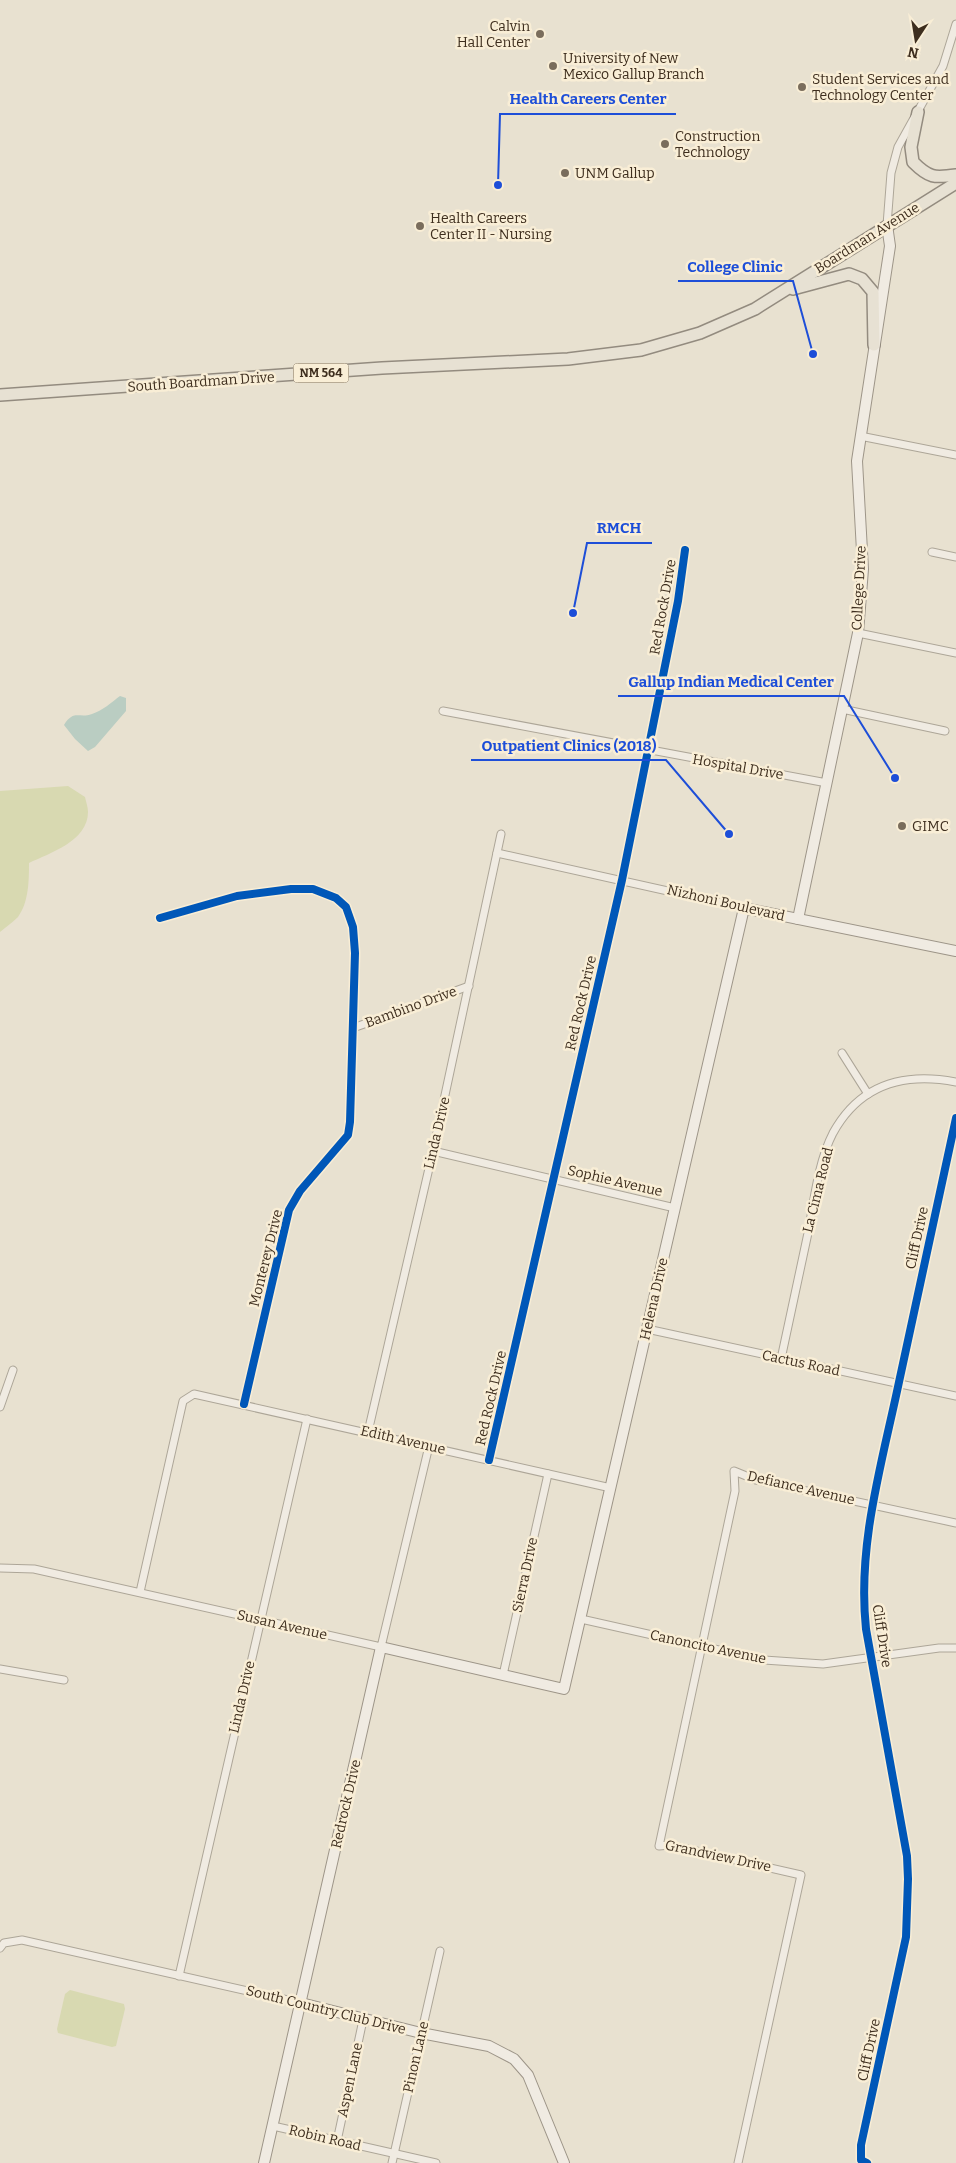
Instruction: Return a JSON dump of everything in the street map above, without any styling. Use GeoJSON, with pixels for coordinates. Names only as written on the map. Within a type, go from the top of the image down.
{"type":"FeatureCollection","features":[{"type":"Feature","properties":{"kind":"main road"},"geometry":{"type":"LineString","coordinates":[[918,112],[911,147],[913,162],[926,175],[937,177],[956,174]]}},
{"type":"Feature","properties":{"kind":"main road","name":"Boardman Avenue"},"geometry":{"type":"LineString","coordinates":[[641,350],[700,333],[755,309],[956,183]]}},
{"type":"Feature","properties":{"kind":"main road","name":"College Drive"},"geometry":{"type":"LineString","coordinates":[[798,919],[858,632],[863,569],[858,461],[860,436],[890,246],[887,225]]}},
{"type":"Feature","properties":{"kind":"main road"},"geometry":{"type":"LineString","coordinates":[[779,293],[849,274],[862,279],[873,292],[874,345]]}},
{"type":"Feature","properties":{"kind":"main road","name":"South Boardman Drive"},"geometry":{"type":"LineString","coordinates":[[0,395],[382,368],[568,359],[641,350]]}},
{"type":"Feature","properties":{"kind":"main road","name":"Nizhoni Boulevard"},"geometry":{"type":"LineString","coordinates":[[744,908],[956,951]]}},
{"type":"Feature","properties":{"kind":"main road","name":"Helena Drive"},"geometry":{"type":"LineString","coordinates":[[564,1689],[744,908]]}},
{"type":"Feature","properties":{"kind":"main road","name":"Susan Avenue"},"geometry":{"type":"LineString","coordinates":[[381,1647],[564,1689]]}},
{"type":"Feature","properties":{"kind":"main road","name":"Redrock Drive"},"geometry":{"type":"LineString","coordinates":[[264,2163],[381,1647]]}},
{"type":"Feature","properties":{"kind":"main road","name":"South Country Club Drive"},"geometry":{"type":"LineString","coordinates":[[301,2003],[421,2034],[489,2046],[514,2059],[528,2075],[564,2163]]}},
{"type":"Feature","properties":{"kind":"street"},"geometry":{"type":"LineString","coordinates":[[887,225],[888,197],[893,164],[898,147],[942,66],[956,24]]}},
{"type":"Feature","properties":{"kind":"street"},"geometry":{"type":"LineString","coordinates":[[860,436],[956,455]]}},
{"type":"Feature","properties":{"kind":"street","name":"Red Rock Drive"},"geometry":{"type":"LineString","coordinates":[[489,1460],[622,880],[678,601],[685,550]]}},
{"type":"Feature","properties":{"kind":"street"},"geometry":{"type":"LineString","coordinates":[[932,552],[956,557]]}},
{"type":"Feature","properties":{"kind":"street"},"geometry":{"type":"LineString","coordinates":[[858,632],[956,653]]}},
{"type":"Feature","properties":{"kind":"street"},"geometry":{"type":"LineString","coordinates":[[842,709],[945,731]]}},
{"type":"Feature","properties":{"kind":"street","name":"Hospital Drive"},"geometry":{"type":"LineString","coordinates":[[443,711],[827,783]]}},
{"type":"Feature","properties":{"kind":"street","name":"Linda Drive"},"geometry":{"type":"LineString","coordinates":[[368,1432],[433,1151],[501,834]]}},
{"type":"Feature","properties":{"kind":"street","name":"Nizhoni Boulevard"},"geometry":{"type":"LineString","coordinates":[[497,853],[744,908]]}},
{"type":"Feature","properties":{"kind":"street","name":"Monterey Drive"},"geometry":{"type":"LineString","coordinates":[[160,918],[237,896],[291,889],[313,889],[336,898],[346,908],[353,926],[355,953],[348,1135],[300,1191],[289,1210],[244,1404]]}},
{"type":"Feature","properties":{"kind":"street","name":"Bambino Drive"},"geometry":{"type":"LineString","coordinates":[[353,1028],[469,986]]}},
{"type":"Feature","properties":{"kind":"street"},"geometry":{"type":"LineString","coordinates":[[842,1053],[868,1094]]}},
{"type":"Feature","properties":{"kind":"street","name":"La Cima Road"},"geometry":{"type":"LineString","coordinates":[[781,1359],[822,1167],[833,1134],[846,1114],[868,1094],[896,1081],[933,1078],[956,1082]]}},
{"type":"Feature","properties":{"kind":"street","name":"Cliff Drive"},"geometry":{"type":"LineString","coordinates":[[864,2161],[861,2145],[906,1937],[908,1910],[907,1856],[865,1622],[863,1585],[865,1557],[873,1505],[956,1118]]}},
{"type":"Feature","properties":{"kind":"street","name":"Sophie Avenue"},"geometry":{"type":"LineString","coordinates":[[433,1151],[675,1208]]}},
{"type":"Feature","properties":{"kind":"street","name":"Cactus Road"},"geometry":{"type":"LineString","coordinates":[[647,1329],[956,1396]]}},
{"type":"Feature","properties":{"kind":"street"},"geometry":{"type":"LineString","coordinates":[[0,1407],[13,1370]]}},
{"type":"Feature","properties":{"kind":"street","name":"Edith Avenue"},"geometry":{"type":"LineString","coordinates":[[140,1592],[183,1401],[194,1394],[611,1488]]}},
{"type":"Feature","properties":{"kind":"street","name":"Linda Drive"},"geometry":{"type":"LineString","coordinates":[[179,1976],[307,1419]]}},
{"type":"Feature","properties":{"kind":"street","name":"Redrock Drive"},"geometry":{"type":"LineString","coordinates":[[381,1647],[429,1446]]}},
{"type":"Feature","properties":{"kind":"street","name":"Defiance Avenue"},"geometry":{"type":"LineString","coordinates":[[734,1471],[756,1480],[956,1522]]}},
{"type":"Feature","properties":{"kind":"street","name":"Grandview Drive"},"geometry":{"type":"LineString","coordinates":[[734,1471],[735,1491],[659,1846],[670,1845],[801,1875],[738,2163]]}},
{"type":"Feature","properties":{"kind":"street","name":"Sierra Drive"},"geometry":{"type":"LineString","coordinates":[[503,1676],[548,1474]]}},
{"type":"Feature","properties":{"kind":"street","name":"Susan Avenue"},"geometry":{"type":"LineString","coordinates":[[0,1568],[34,1569],[381,1647]]}},
{"type":"Feature","properties":{"kind":"street","name":"Canoncito Avenue"},"geometry":{"type":"LineString","coordinates":[[581,1619],[764,1660],[823,1664],[872,1656],[939,1648],[956,1648]]}},
{"type":"Feature","properties":{"kind":"street"},"geometry":{"type":"LineString","coordinates":[[0,1669],[64,1680]]}},
{"type":"Feature","properties":{"kind":"street","name":"South Country Club Drive"},"geometry":{"type":"LineString","coordinates":[[0,1948],[4,1943],[22,1940],[301,2003]]}},
{"type":"Feature","properties":{"kind":"street","name":"Pinon Lane"},"geometry":{"type":"LineString","coordinates":[[392,2163],[440,1952]]}},
{"type":"Feature","properties":{"kind":"street","name":"Aspen Lane"},"geometry":{"type":"LineString","coordinates":[[337,2140],[363,2020]]}},
{"type":"Feature","properties":{"kind":"street","name":"Robin Road"},"geometry":{"type":"LineString","coordinates":[[273,2126],[436,2163]]}},
{"type":"Feature","properties":{"kind":"green space"},"geometry":{"type":"Polygon","coordinates":[[[68,786],[85,797],[88,810],[82,831],[66,845],[29,863],[28,891],[22,911],[18,917],[0,932],[0,791],[68,786]]]}},
{"type":"Feature","properties":{"kind":"green space"},"geometry":{"type":"Polygon","coordinates":[[[70,1990],[124,2004],[125,2009],[116,2046],[112,2047],[58,2033],[57,2029],[65,1994],[70,1990]]]}},
{"type":"Feature","properties":{"kind":"shaded area"},"geometry":{"type":"Polygon","coordinates":[[[120,696],[126,698],[126,711],[95,747],[88,751],[64,725],[71,717],[96,713],[120,696]]]}},
{"type":"Feature","properties":{"kind":"cycle path"},"geometry":{"type":"LineString","coordinates":[[489,1460],[622,880],[678,601],[685,550]]}},
{"type":"Feature","properties":{"kind":"cycle path"},"geometry":{"type":"LineString","coordinates":[[160,918],[237,896],[291,889],[313,889],[336,898],[346,907],[353,927],[355,953],[348,1135],[300,1191],[289,1210],[244,1404]]}},
{"type":"Feature","properties":{"kind":"cycle path"},"geometry":{"type":"LineString","coordinates":[[867,2163],[861,2160],[861,2145],[906,1937],[908,1879],[907,1856],[866,1629],[864,1598],[865,1566],[868,1535],[879,1474],[956,1118]]}},
{"type":"Feature","properties":{"kind":"place","name":"Calvin Hall Center"},"geometry":{"type":"Point","coordinates":[540,34]}},
{"type":"Feature","properties":{"kind":"place","name":"University of New Mexico Gallup Branch"},"geometry":{"type":"Point","coordinates":[553,66]}},
{"type":"Feature","properties":{"kind":"place","name":"Student Services and Technology Center"},"geometry":{"type":"Point","coordinates":[802,87]}},
{"type":"Feature","properties":{"kind":"place","name":"Construction Technology"},"geometry":{"type":"Point","coordinates":[665,144]}},
{"type":"Feature","properties":{"kind":"place","name":"UNM Gallup"},"geometry":{"type":"Point","coordinates":[565,173]}},
{"type":"Feature","properties":{"kind":"place","name":"Health Careers Center"},"geometry":{"type":"Point","coordinates":[498,185]}},
{"type":"Feature","properties":{"kind":"place","name":"Health Careers Center II - Nursing"},"geometry":{"type":"Point","coordinates":[420,226]}},
{"type":"Feature","properties":{"kind":"place","name":"College Clinic"},"geometry":{"type":"Point","coordinates":[813,354]}},
{"type":"Feature","properties":{"kind":"place","name":"RMCH"},"geometry":{"type":"Point","coordinates":[573,613]}},
{"type":"Feature","properties":{"kind":"place","name":"Gallup Indian Medical Center"},"geometry":{"type":"Point","coordinates":[895,778]}},
{"type":"Feature","properties":{"kind":"place","name":"GIMC"},"geometry":{"type":"Point","coordinates":[902,826]}},
{"type":"Feature","properties":{"kind":"place","name":"Outpatient Clinics (2018)"},"geometry":{"type":"Point","coordinates":[729,834]}}]}
